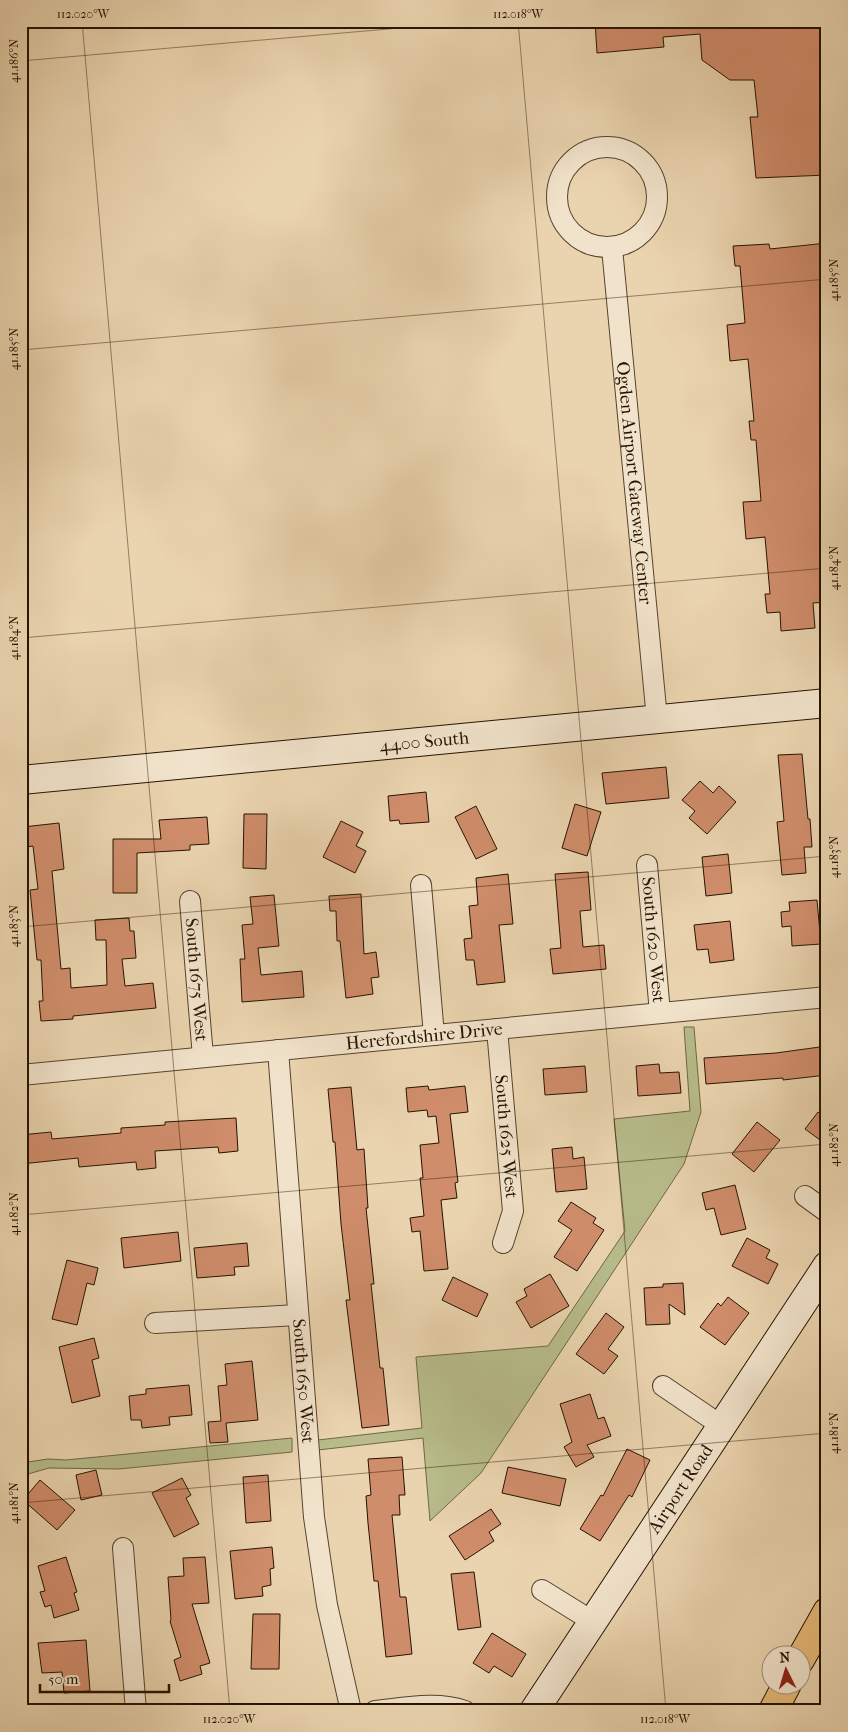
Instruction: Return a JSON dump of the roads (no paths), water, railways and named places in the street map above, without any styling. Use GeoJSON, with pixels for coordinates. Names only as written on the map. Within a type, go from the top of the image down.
{"type":"FeatureCollection","features":[{"type":"Feature","properties":{"kind":"highway"},"geometry":{"type":"LineString","coordinates":[[809,1644],[827,1612]]}},
{"type":"Feature","properties":{"kind":"highway"},"geometry":{"type":"LineString","coordinates":[[773,1711],[782,1694]]}},
{"type":"Feature","properties":{"kind":"street"},"geometry":{"type":"LineString","coordinates":[[595,148],[619,148],[638,157],[650,170],[657,187],[657,204],[648,226],[636,239],[612,248],[594,246],[578,238],[567,228],[558,212],[556,195],[560,179],[569,164],[579,155],[595,148]]}},
{"type":"Feature","properties":{"kind":"street","name":"Ogden Airport Gateway Center"},"geometry":{"type":"LineString","coordinates":[[612,248],[657,719]]}},
{"type":"Feature","properties":{"kind":"street","name":"4400 South"},"geometry":{"type":"LineString","coordinates":[[21,780],[827,703]]}},
{"type":"Feature","properties":{"kind":"street","name":"South 1620 West"},"geometry":{"type":"LineString","coordinates":[[647,865],[660,1013]]}},
{"type":"Feature","properties":{"kind":"street"},"geometry":{"type":"LineString","coordinates":[[421,885],[434,1035]]}},
{"type":"Feature","properties":{"kind":"street","name":"South 1675 West"},"geometry":{"type":"LineString","coordinates":[[190,901],[203,1057]]}},
{"type":"Feature","properties":{"kind":"street","name":"Herefordshire Drive"},"geometry":{"type":"LineString","coordinates":[[21,1075],[827,997]]}},
{"type":"Feature","properties":{"kind":"street","name":"South 1625 West"},"geometry":{"type":"LineString","coordinates":[[497,1029],[513,1210],[502,1243]]}},
{"type":"Feature","properties":{"kind":"street","name":"South 1650 West"},"geometry":{"type":"LineString","coordinates":[[278,1050],[314,1517],[327,1605],[350,1711]]}},
{"type":"Feature","properties":{"kind":"street"},"geometry":{"type":"LineString","coordinates":[[805,1196],[827,1212]]}},
{"type":"Feature","properties":{"kind":"street","name":"Airport Road"},"geometry":{"type":"LineString","coordinates":[[534,1711],[827,1266]]}},
{"type":"Feature","properties":{"kind":"street"},"geometry":{"type":"LineString","coordinates":[[155,1324],[298,1315]]}},
{"type":"Feature","properties":{"kind":"street"},"geometry":{"type":"LineString","coordinates":[[663,1386],[722,1426]]}},
{"type":"Feature","properties":{"kind":"street"},"geometry":{"type":"LineString","coordinates":[[123,1548],[136,1711]]}},
{"type":"Feature","properties":{"kind":"street"},"geometry":{"type":"LineString","coordinates":[[542,1590],[592,1621]]}},
{"type":"Feature","properties":{"kind":"street"},"geometry":{"type":"LineString","coordinates":[[375,1711],[431,1706],[457,1708],[465,1711]]}}]}
